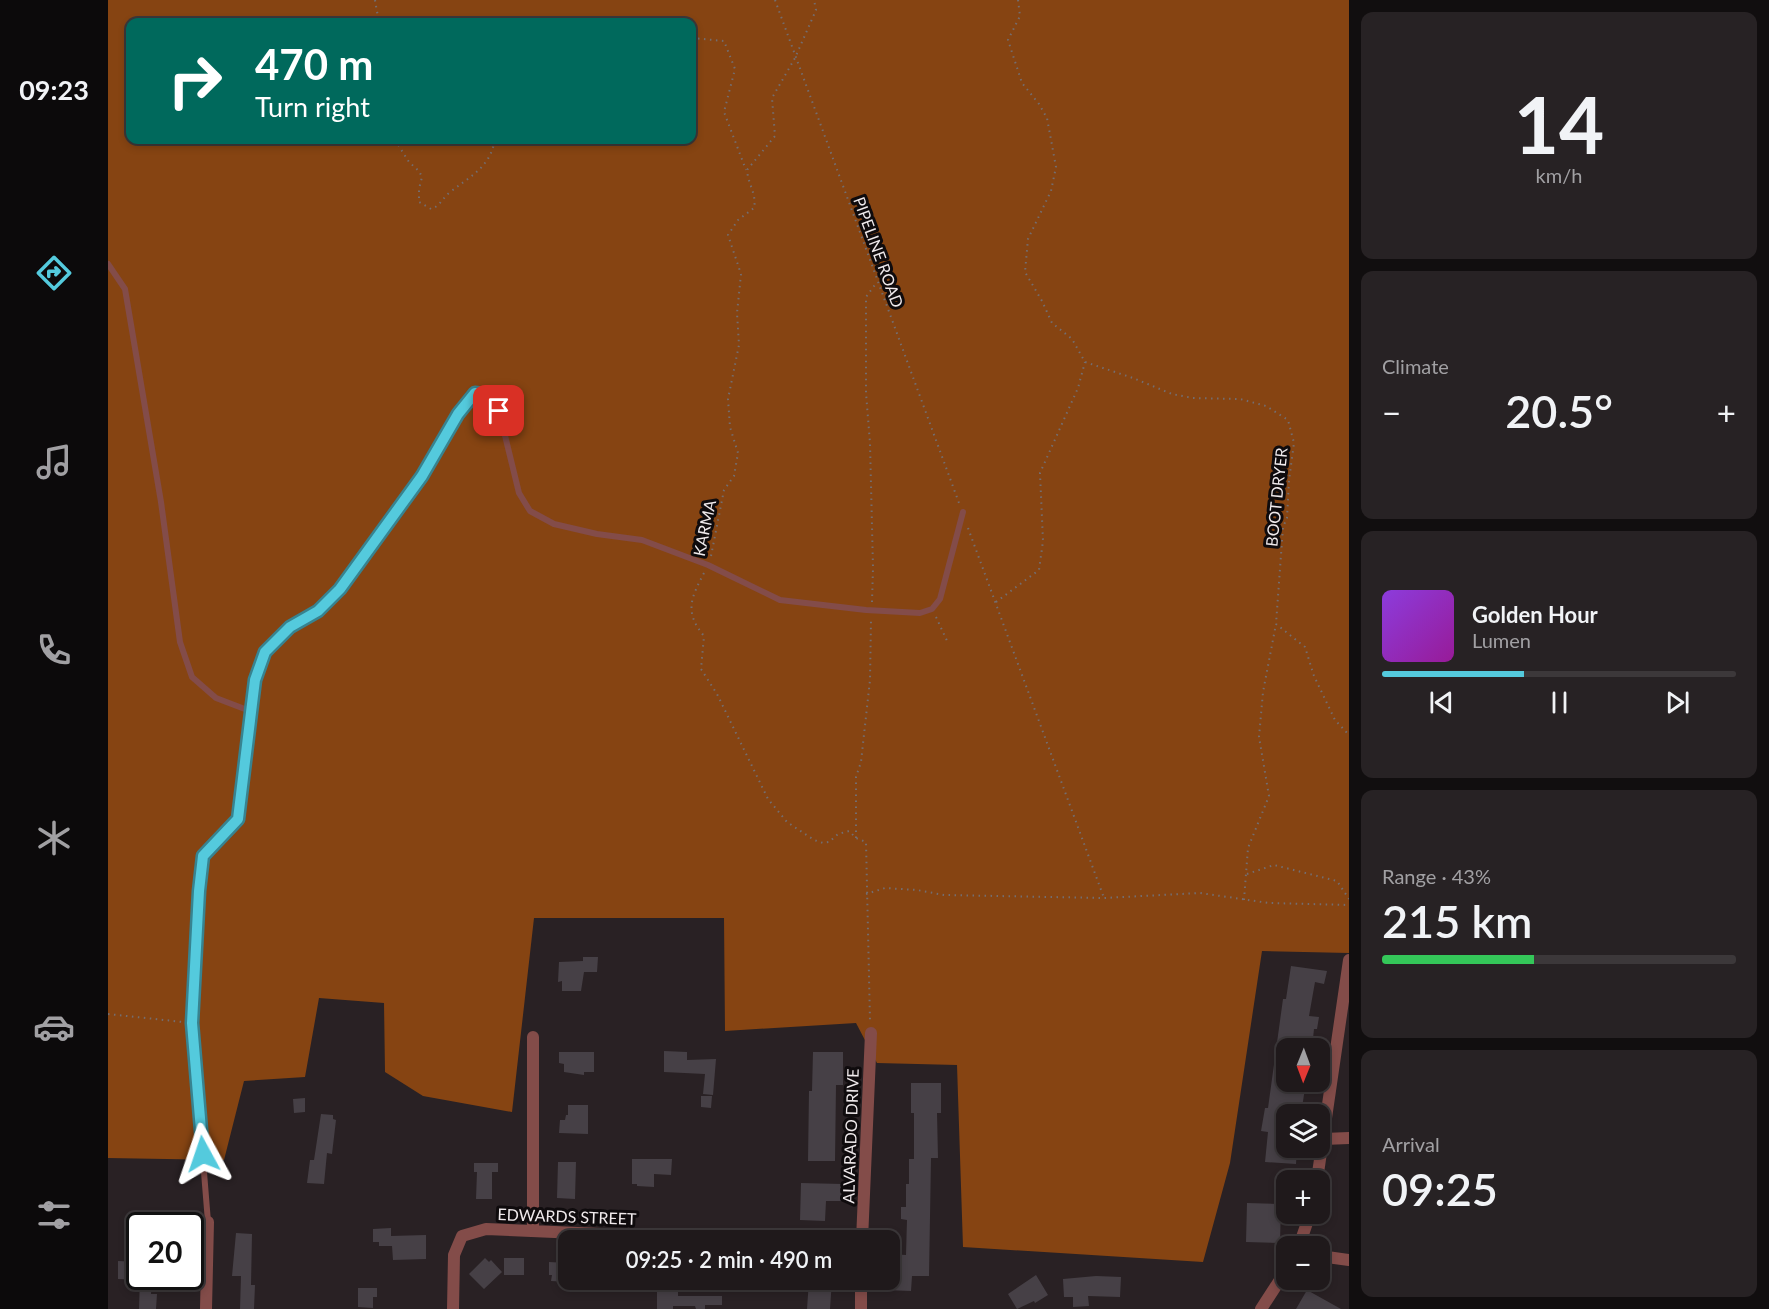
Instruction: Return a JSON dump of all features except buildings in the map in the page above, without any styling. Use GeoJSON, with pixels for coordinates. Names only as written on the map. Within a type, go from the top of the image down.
{"type":"FeatureCollection","features":[{"type":"Feature","properties":{"kind":"street"},"geometry":{"type":"LineString","coordinates":[[1329,1104],[1349,960]]}},
{"type":"Feature","properties":{"kind":"street","name":"ALVARADO DRIVE"},"geometry":{"type":"LineString","coordinates":[[862,1230],[871,1033]]}},
{"type":"Feature","properties":{"kind":"street"},"geometry":{"type":"LineString","coordinates":[[533,1037],[533,1231]]}},
{"type":"Feature","properties":{"kind":"street"},"geometry":{"type":"LineString","coordinates":[[1330,1139],[1349,1137]]}},
{"type":"Feature","properties":{"kind":"street"},"geometry":{"type":"LineString","coordinates":[[206,1309],[208,1222]]}},
{"type":"Feature","properties":{"kind":"street","name":"EDWARDS STREET"},"geometry":{"type":"LineString","coordinates":[[453,1309],[454,1255],[462,1236],[486,1229],[558,1232]]}},
{"type":"Feature","properties":{"kind":"street"},"geometry":{"type":"LineString","coordinates":[[1330,1258],[1349,1260]]}},
{"type":"Feature","properties":{"kind":"street"},"geometry":{"type":"LineString","coordinates":[[1261,1309],[1276,1286]]}},
{"type":"Feature","properties":{"kind":"street"},"geometry":{"type":"LineString","coordinates":[[861,1290],[861,1309]]}},
{"type":"Feature","properties":{"kind":"lane"},"geometry":{"type":"LineString","coordinates":[[108,264],[125,289],[161,502],[180,642],[192,677],[216,698],[250,711]]}},
{"type":"Feature","properties":{"kind":"lane"},"geometry":{"type":"LineString","coordinates":[[208,1222],[192,1023],[199,891],[203,856],[238,819],[255,680],[265,652],[290,627],[318,611],[340,589],[422,476],[458,414],[475,393],[486,394],[494,398],[519,494],[530,512],[554,524],[597,534],[642,540],[708,564],[780,600],[920,613],[932,609],[939,599],[963,512]]}},
{"type":"Feature","properties":{"kind":"path"},"geometry":{"type":"LineString","coordinates":[[375,0],[380,18]]}},
{"type":"Feature","properties":{"kind":"path","name":"PIPELINE ROAD"},"geometry":{"type":"LineString","coordinates":[[775,0],[1104,898]]}},
{"type":"Feature","properties":{"kind":"path"},"geometry":{"type":"LineString","coordinates":[[696,38],[723,41],[735,69],[724,112],[747,170],[775,136],[772,98],[795,58],[816,10],[814,0]]}},
{"type":"Feature","properties":{"kind":"path"},"geometry":{"type":"LineString","coordinates":[[996,602],[1039,570],[1043,541],[1040,473],[1078,388],[1085,362],[1072,339],[1052,323],[1025,272],[1028,240],[1051,191],[1056,167],[1047,118],[1022,83],[1008,40],[1020,16],[1018,0]]}},
{"type":"Feature","properties":{"kind":"path"},"geometry":{"type":"LineString","coordinates":[[398,144],[422,177],[419,202],[431,209],[438,206],[447,195],[478,171],[492,153],[494,144]]}},
{"type":"Feature","properties":{"kind":"path","name":"KARMA"},"geometry":{"type":"LineString","coordinates":[[747,170],[748,182],[756,198],[754,208],[738,220],[728,235],[741,274],[737,313],[739,345],[728,399],[730,427],[738,453],[734,476],[724,490],[708,564],[697,587],[692,606],[693,623],[704,636],[701,669],[717,694],[768,799],[787,822],[814,840],[829,842],[838,834],[849,831],[856,837]]}},
{"type":"Feature","properties":{"kind":"path"},"geometry":{"type":"LineString","coordinates":[[871,1033],[866,842],[856,837],[856,777],[861,762],[870,680],[873,557],[870,443],[866,393],[866,297],[877,282]]}},
{"type":"Feature","properties":{"kind":"path","name":"BOOT DRYER"},"geometry":{"type":"LineString","coordinates":[[1085,362],[1172,394],[1193,398],[1240,399],[1266,406],[1288,420],[1294,443],[1287,518],[1282,527],[1276,624],[1263,692],[1258,738],[1269,796],[1248,848],[1244,900]]}},
{"type":"Feature","properties":{"kind":"path"},"geometry":{"type":"LineString","coordinates":[[932,609],[948,643]]}},
{"type":"Feature","properties":{"kind":"path"},"geometry":{"type":"LineString","coordinates":[[1276,624],[1305,647],[1314,676],[1335,720],[1349,735]]}},
{"type":"Feature","properties":{"kind":"path"},"geometry":{"type":"LineString","coordinates":[[1247,874],[1274,865],[1337,881],[1349,899]]}},
{"type":"Feature","properties":{"kind":"path"},"geometry":{"type":"LineString","coordinates":[[866,894],[885,888],[944,895],[1104,898],[1200,893],[1269,903],[1349,905]]}},
{"type":"Feature","properties":{"kind":"path"},"geometry":{"type":"LineString","coordinates":[[108,1014],[192,1023]]}},
{"type":"Feature","properties":{"kind":"shaded area"},"geometry":{"type":"Polygon","coordinates":[[[108,0],[1349,0],[1349,953],[1262,951],[1230,1163],[1203,1262],[963,1247],[957,1065],[877,1063],[856,1023],[725,1031],[724,918],[534,918],[512,1112],[423,1096],[385,1072],[384,1003],[319,998],[305,1077],[244,1081],[224,1160],[108,1158],[108,0]]]}},
{"type":"Feature","properties":{"kind":"route"},"geometry":{"type":"LineString","coordinates":[[203,1154],[192,1023],[203,856],[238,819],[255,680],[265,652],[290,627],[318,611],[340,589],[422,476],[458,414],[475,393],[486,394],[494,398],[499,411]]}}]}
